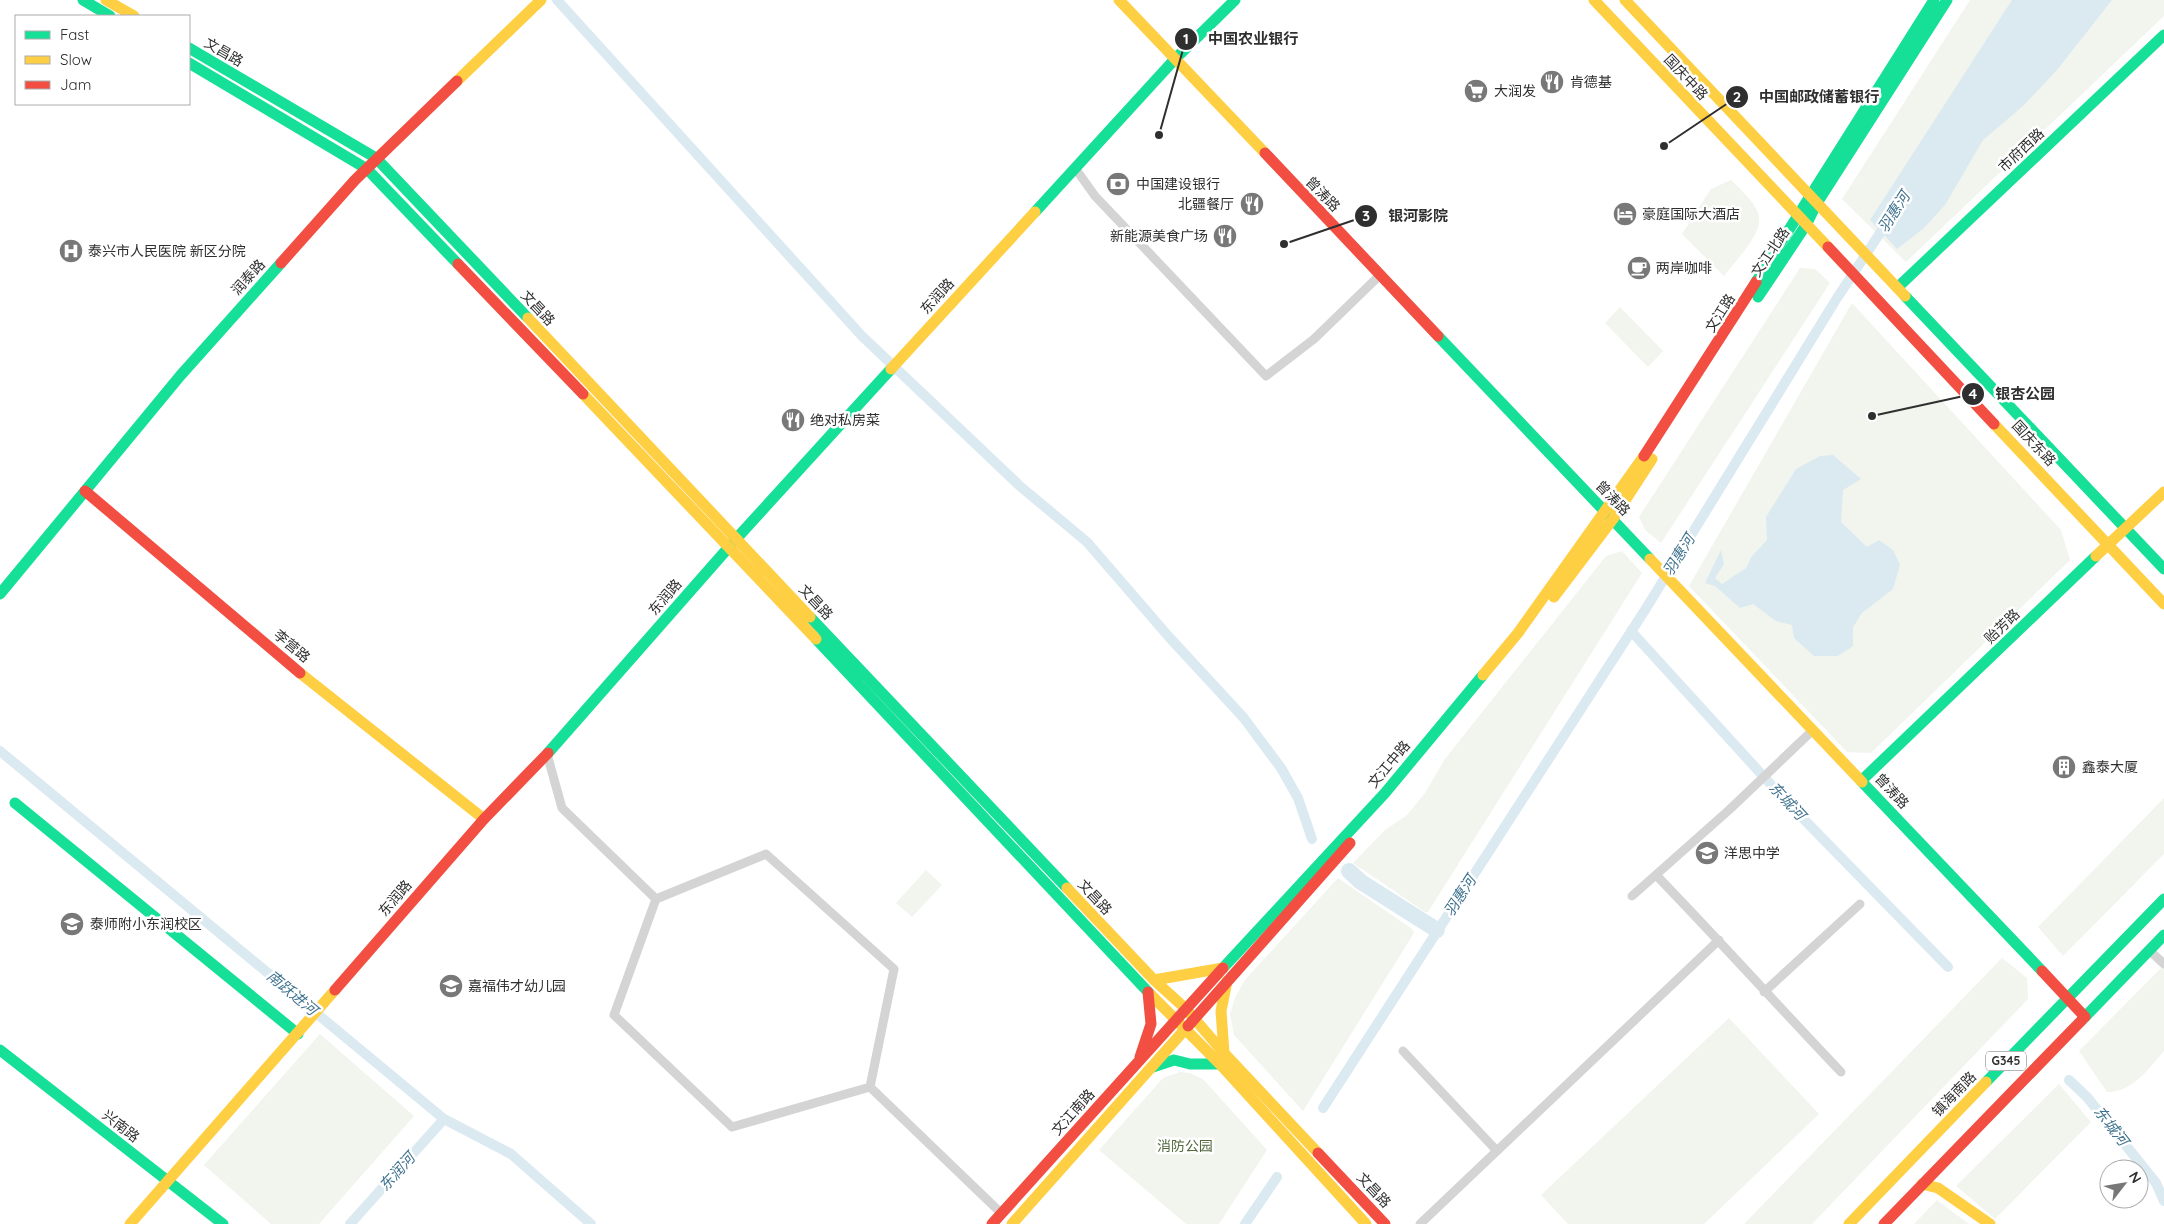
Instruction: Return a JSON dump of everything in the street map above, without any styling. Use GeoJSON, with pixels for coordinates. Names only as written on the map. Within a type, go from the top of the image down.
{"type":"FeatureCollection","features":[{"type":"Feature","properties":{"kind":"main road"},"geometry":{"type":"LineString","coordinates":[[82,0],[108,15]]}},
{"type":"Feature","properties":{"kind":"main road"},"geometry":{"type":"LineString","coordinates":[[106,0],[132,15]]}},
{"type":"Feature","properties":{"kind":"main road","name":"润泰路"},"geometry":{"type":"LineString","coordinates":[[0,594],[180,376],[355,180],[540,0]]}},
{"type":"Feature","properties":{"kind":"main road","name":"曾涛路"},"geometry":{"type":"LineString","coordinates":[[1119,0],[2084,1017]]}},
{"type":"Feature","properties":{"kind":"main road","name":"东润路"},"geometry":{"type":"LineString","coordinates":[[130,1224],[484,819],[547,754],[733,543],[1074,168],[1175,59],[1235,0]]}},
{"type":"Feature","properties":{"kind":"main road","name":"国庆中路"},"geometry":{"type":"LineString","coordinates":[[1594,0],[1820,238]]}},
{"type":"Feature","properties":{"kind":"main road","name":"国庆东路"},"geometry":{"type":"LineString","coordinates":[[1625,0],[2164,569]]}},
{"type":"Feature","properties":{"kind":"main road","name":"文江路"},"geometry":{"type":"LineString","coordinates":[[1609,515],[1695,379],[1802,221],[1934,0]]}},
{"type":"Feature","properties":{"kind":"main road"},"geometry":{"type":"LineString","coordinates":[[1814,199],[1947,0]]}},
{"type":"Feature","properties":{"kind":"main road","name":"市府西路"},"geometry":{"type":"LineString","coordinates":[[1898,287],[2164,35]]}},
{"type":"Feature","properties":{"kind":"main road","name":"文昌路"},"geometry":{"type":"LineString","coordinates":[[190,49],[376,158],[1148,992],[1184,1030],[1222,1058],[1385,1224]]}},
{"type":"Feature","properties":{"kind":"main road","name":"文昌路"},"geometry":{"type":"LineString","coordinates":[[190,64],[367,169],[733,543],[1154,980],[1186,1009],[1222,1058],[1366,1224]]}},
{"type":"Feature","properties":{"kind":"main road","name":"国庆东路"},"geometry":{"type":"LineString","coordinates":[[1820,238],[2164,604]]}},
{"type":"Feature","properties":{"kind":"main road","name":"李营路"},"geometry":{"type":"LineString","coordinates":[[86,491],[285,661],[484,819]]}},
{"type":"Feature","properties":{"kind":"main road","name":"贻芳路"},"geometry":{"type":"LineString","coordinates":[[1862,781],[2164,492]]}},
{"type":"Feature","properties":{"kind":"main road","name":"文江中路"},"geometry":{"type":"LineString","coordinates":[[1176,1021],[1391,785],[1518,633],[1609,515]]}},
{"type":"Feature","properties":{"kind":"main road","name":"文江中路"},"geometry":{"type":"LineString","coordinates":[[1184,1030],[1403,784],[1519,643],[1609,515]]}},
{"type":"Feature","properties":{"kind":"main road"},"geometry":{"type":"LineString","coordinates":[[15,803],[295,1037]]}},
{"type":"Feature","properties":{"kind":"main road","name":"镇海南路"},"geometry":{"type":"LineString","coordinates":[[1849,1224],[2164,899]]}},
{"type":"Feature","properties":{"kind":"main road","name":"G345"},"geometry":{"type":"LineString","coordinates":[[1884,1224],[2164,935]]}},
{"type":"Feature","properties":{"kind":"main road"},"geometry":{"type":"LineString","coordinates":[[1154,980],[1180,975],[1196,975],[1223,968]]}},
{"type":"Feature","properties":{"kind":"main road"},"geometry":{"type":"LineString","coordinates":[[1151,1068],[1174,1060],[1190,1064],[1222,1058],[1221,1011],[1228,980]]}},
{"type":"Feature","properties":{"kind":"main road"},"geometry":{"type":"LineString","coordinates":[[1138,1063],[1151,1024],[1148,992]]}},
{"type":"Feature","properties":{"kind":"main road","name":"文江南路"},"geometry":{"type":"LineString","coordinates":[[992,1224],[1176,1021]]}},
{"type":"Feature","properties":{"kind":"main road","name":"文江南路"},"geometry":{"type":"LineString","coordinates":[[1012,1224],[1184,1030]]}},
{"type":"Feature","properties":{"kind":"main road","name":"兴南路"},"geometry":{"type":"LineString","coordinates":[[0,1050],[167,1182],[224,1224]]}},
{"type":"Feature","properties":{"kind":"main road"},"geometry":{"type":"LineString","coordinates":[[1922,1184],[1938,1188],[1990,1224]]}},
{"type":"Feature","properties":{"kind":"street"},"geometry":{"type":"LineString","coordinates":[[1074,168],[1095,196],[1266,376],[1314,340],[1380,275]]}},
{"type":"Feature","properties":{"kind":"street"},"geometry":{"type":"LineString","coordinates":[[1632,896],[1729,810],[1812,730]]}},
{"type":"Feature","properties":{"kind":"street"},"geometry":{"type":"LineString","coordinates":[[547,754],[562,808],[656,899]]}},
{"type":"Feature","properties":{"kind":"street"},"geometry":{"type":"LineString","coordinates":[[766,854],[894,969],[870,1087],[732,1127],[614,1015],[656,899],[766,854]]}},
{"type":"Feature","properties":{"kind":"street"},"geometry":{"type":"LineString","coordinates":[[1656,875],[1841,1072]]}},
{"type":"Feature","properties":{"kind":"street"},"geometry":{"type":"LineString","coordinates":[[1764,992],[1860,904]]}},
{"type":"Feature","properties":{"kind":"street"},"geometry":{"type":"LineString","coordinates":[[1420,1224],[1719,940]]}},
{"type":"Feature","properties":{"kind":"street"},"geometry":{"type":"LineString","coordinates":[[2150,951],[2164,964]]}},
{"type":"Feature","properties":{"kind":"street"},"geometry":{"type":"LineString","coordinates":[[1403,1050],[1498,1151]]}},
{"type":"Feature","properties":{"kind":"street"},"geometry":{"type":"LineString","coordinates":[[870,1087],[1001,1214]]}},
{"type":"Feature","properties":{"kind":"green space"},"geometry":{"type":"Polygon","coordinates":[[[1970,0],[2164,0],[2164,16],[1906,262],[1842,199],[1970,0]]]}},
{"type":"Feature","properties":{"kind":"green space"},"geometry":{"type":"Polygon","coordinates":[[[1731,180],[1753,204],[1758,213],[1759,220],[1754,237],[1724,276],[1682,234],[1711,189],[1731,180]]]}},
{"type":"Feature","properties":{"kind":"green space"},"geometry":{"type":"Polygon","coordinates":[[[1800,268],[1815,269],[1830,283],[1661,543],[1645,530],[1639,517],[1800,268]]]}},
{"type":"Feature","properties":{"kind":"green space"},"geometry":{"type":"Polygon","coordinates":[[[1852,303],[2061,530],[2070,560],[1871,753],[1847,752],[1689,586],[1852,303]]]}},
{"type":"Feature","properties":{"kind":"green space"},"geometry":{"type":"Polygon","coordinates":[[[1620,307],[1663,351],[1648,367],[1605,323],[1620,307]]]}},
{"type":"Feature","properties":{"kind":"green space"},"geometry":{"type":"Polygon","coordinates":[[[1622,551],[1642,573],[1428,912],[1425,912],[1353,863],[1385,830],[1407,815],[1425,793],[1445,759],[1606,556],[1622,551]]]}},
{"type":"Feature","properties":{"kind":"green space"},"geometry":{"type":"Polygon","coordinates":[[[2164,798],[2164,854],[2063,956],[2038,927],[2164,798]]]}},
{"type":"Feature","properties":{"kind":"green space"},"geometry":{"type":"Polygon","coordinates":[[[926,870],[942,885],[912,917],[896,903],[926,870]]]}},
{"type":"Feature","properties":{"kind":"green space"},"geometry":{"type":"Polygon","coordinates":[[[1338,878],[1412,929],[1414,933],[1303,1111],[1234,1035],[1230,1014],[1235,998],[1244,981],[1338,878]]]}},
{"type":"Feature","properties":{"kind":"green space"},"geometry":{"type":"Polygon","coordinates":[[[2002,958],[2027,978],[2028,999],[1812,1224],[1744,1224],[2002,958]]]}},
{"type":"Feature","properties":{"kind":"green space"},"geometry":{"type":"Polygon","coordinates":[[[2164,965],[2164,1051],[2146,1072],[2132,1084],[2116,1091],[2107,1092],[2079,1051],[2164,965]]]}},
{"type":"Feature","properties":{"kind":"green space"},"geometry":{"type":"Polygon","coordinates":[[[1729,1018],[1819,1114],[1704,1224],[1568,1224],[1541,1195],[1729,1018]]]}},
{"type":"Feature","properties":{"kind":"green space"},"geometry":{"type":"Polygon","coordinates":[[[320,1034],[414,1116],[319,1224],[271,1224],[204,1165],[320,1034]]]}},
{"type":"Feature","properties":{"kind":"green space","name":"消防公园"},"geometry":{"type":"Polygon","coordinates":[[[1180,1072],[1190,1073],[1204,1080],[1267,1150],[1219,1224],[1186,1224],[1099,1150],[1163,1078],[1180,1072]]]}},
{"type":"Feature","properties":{"kind":"green space"},"geometry":{"type":"Polygon","coordinates":[[[2059,1084],[2091,1122],[1995,1219],[1956,1186],[2059,1084]]]}},
{"type":"Feature","properties":{"kind":"green space"},"geometry":{"type":"Polygon","coordinates":[[[1937,1200],[1969,1224],[1914,1224],[1937,1200]]]}},
{"type":"Feature","properties":{"kind":"water"},"geometry":{"type":"Polygon","coordinates":[[[2012,0],[2112,0],[2057,70],[2023,106],[1983,140],[1945,205],[1924,228],[1897,249],[1870,220],[2012,0]]]}},
{"type":"Feature","properties":{"kind":"water"},"geometry":{"type":"Polygon","coordinates":[[[1833,455],[1861,479],[1843,490],[1841,522],[1867,547],[1879,540],[1893,550],[1900,565],[1893,589],[1862,613],[1853,627],[1853,646],[1838,656],[1814,656],[1794,638],[1792,625],[1776,621],[1753,604],[1740,608],[1715,586],[1705,583],[1721,550],[1724,564],[1715,578],[1722,584],[1746,568],[1752,556],[1767,540],[1766,517],[1796,469],[1820,456],[1833,455]]]}},
{"type":"Feature","properties":{"kind":"waterway"},"geometry":{"type":"LineString","coordinates":[[557,0],[861,335],[1021,487],[1087,542],[1169,637],[1243,717],[1281,768],[1298,798],[1312,839]]}},
{"type":"Feature","properties":{"kind":"waterway","name":"羽惠河"},"geometry":{"type":"LineString","coordinates":[[1323,1108],[1645,610],[1837,298],[1888,221]]}},
{"type":"Feature","properties":{"kind":"waterway","name":"东城河"},"geometry":{"type":"LineString","coordinates":[[1631,631],[1785,800],[1948,967]]}},
{"type":"Feature","properties":{"kind":"waterway","name":"南跃进河"},"geometry":{"type":"LineString","coordinates":[[0,751],[444,1119],[511,1154],[591,1224]]}},
{"type":"Feature","properties":{"kind":"waterway"},"geometry":{"type":"LineString","coordinates":[[1349,871],[1361,882],[1437,930]]}},
{"type":"Feature","properties":{"kind":"waterway","name":"东城河"},"geometry":{"type":"LineString","coordinates":[[2069,1080],[2087,1097],[2156,1183],[2164,1201]]}},
{"type":"Feature","properties":{"kind":"waterway","name":"东润河"},"geometry":{"type":"LineString","coordinates":[[350,1224],[444,1119]]}},
{"type":"Feature","properties":{"kind":"waterway","name":"羽惠河"},"geometry":{"type":"LineString","coordinates":[[1245,1224],[1277,1177]]}},
{"type":"Feature","properties":{"kind":"traffic: fast"},"geometry":{"type":"LineString","coordinates":[[83,0],[108,15]]}},
{"type":"Feature","properties":{"kind":"traffic: fast"},"geometry":{"type":"LineString","coordinates":[[1035,212],[1175,59],[1235,0]]}},
{"type":"Feature","properties":{"kind":"traffic: fast"},"geometry":{"type":"LineString","coordinates":[[1756,282],[1934,0]]}},
{"type":"Feature","properties":{"kind":"traffic: fast"},"geometry":{"type":"LineString","coordinates":[[1758,297],[1806,225],[1817,203],[1947,0]]}},
{"type":"Feature","properties":{"kind":"traffic: fast"},"geometry":{"type":"LineString","coordinates":[[1898,287],[2164,35]]}},
{"type":"Feature","properties":{"kind":"traffic: fast"},"geometry":{"type":"LineString","coordinates":[[190,49],[376,158],[528,318]]}},
{"type":"Feature","properties":{"kind":"traffic: fast"},"geometry":{"type":"LineString","coordinates":[[190,64],[367,169],[458,264]]}},
{"type":"Feature","properties":{"kind":"traffic: fast"},"geometry":{"type":"LineString","coordinates":[[0,594],[180,376],[281,263]]}},
{"type":"Feature","properties":{"kind":"traffic: fast"},"geometry":{"type":"LineString","coordinates":[[1905,296],[2164,569]]}},
{"type":"Feature","properties":{"kind":"traffic: fast"},"geometry":{"type":"LineString","coordinates":[[1438,336],[1650,559]]}},
{"type":"Feature","properties":{"kind":"traffic: fast"},"geometry":{"type":"LineString","coordinates":[[548,753],[736,539],[891,369]]}},
{"type":"Feature","properties":{"kind":"traffic: fast"},"geometry":{"type":"LineString","coordinates":[[1861,781],[2096,556]]}},
{"type":"Feature","properties":{"kind":"traffic: fast"},"geometry":{"type":"LineString","coordinates":[[810,617],[1067,888]]}},
{"type":"Feature","properties":{"kind":"traffic: fast"},"geometry":{"type":"LineString","coordinates":[[816,639],[1151,995]]}},
{"type":"Feature","properties":{"kind":"traffic: fast"},"geometry":{"type":"LineString","coordinates":[[1223,968],[1385,793],[1483,675]]}},
{"type":"Feature","properties":{"kind":"traffic: fast"},"geometry":{"type":"LineString","coordinates":[[1862,782],[2042,971]]}},
{"type":"Feature","properties":{"kind":"traffic: fast"},"geometry":{"type":"LineString","coordinates":[[15,803],[298,1034]]}},
{"type":"Feature","properties":{"kind":"traffic: fast"},"geometry":{"type":"LineString","coordinates":[[1986,1082],[2164,899]]}},
{"type":"Feature","properties":{"kind":"traffic: fast"},"geometry":{"type":"LineString","coordinates":[[2082,1020],[2164,935]]}},
{"type":"Feature","properties":{"kind":"traffic: fast"},"geometry":{"type":"LineString","coordinates":[[0,1050],[223,1224]]}},
{"type":"Feature","properties":{"kind":"traffic: fast"},"geometry":{"type":"LineString","coordinates":[[1153,1067],[1174,1060],[1190,1064],[1220,1064]]}},
{"type":"Feature","properties":{"kind":"traffic: slow"},"geometry":{"type":"LineString","coordinates":[[106,0],[132,15]]}},
{"type":"Feature","properties":{"kind":"traffic: slow"},"geometry":{"type":"LineString","coordinates":[[457,81],[541,0]]}},
{"type":"Feature","properties":{"kind":"traffic: slow"},"geometry":{"type":"LineString","coordinates":[[1119,0],[1265,153]]}},
{"type":"Feature","properties":{"kind":"traffic: slow"},"geometry":{"type":"LineString","coordinates":[[1594,0],[1828,247]]}},
{"type":"Feature","properties":{"kind":"traffic: slow"},"geometry":{"type":"LineString","coordinates":[[1625,0],[1905,296]]}},
{"type":"Feature","properties":{"kind":"traffic: slow"},"geometry":{"type":"LineString","coordinates":[[891,369],[1035,212]]}},
{"type":"Feature","properties":{"kind":"traffic: slow"},"geometry":{"type":"LineString","coordinates":[[528,318],[810,617]]}},
{"type":"Feature","properties":{"kind":"traffic: slow"},"geometry":{"type":"LineString","coordinates":[[583,394],[816,639]]}},
{"type":"Feature","properties":{"kind":"traffic: slow"},"geometry":{"type":"LineString","coordinates":[[1994,424],[2164,604]]}},
{"type":"Feature","properties":{"kind":"traffic: slow"},"geometry":{"type":"LineString","coordinates":[[1483,675],[1518,633],[1644,456]]}},
{"type":"Feature","properties":{"kind":"traffic: slow"},"geometry":{"type":"LineString","coordinates":[[1554,597],[1613,519],[1652,459]]}},
{"type":"Feature","properties":{"kind":"traffic: slow"},"geometry":{"type":"LineString","coordinates":[[2096,556],[2164,492]]}},
{"type":"Feature","properties":{"kind":"traffic: slow"},"geometry":{"type":"LineString","coordinates":[[1650,559],[1862,782]]}},
{"type":"Feature","properties":{"kind":"traffic: slow"},"geometry":{"type":"LineString","coordinates":[[300,673],[484,819]]}},
{"type":"Feature","properties":{"kind":"traffic: slow"},"geometry":{"type":"LineString","coordinates":[[1067,888],[1154,980],[1186,1009],[1224,1053],[1318,1153]]}},
{"type":"Feature","properties":{"kind":"traffic: slow"},"geometry":{"type":"LineString","coordinates":[[1154,980],[1223,968]]}},
{"type":"Feature","properties":{"kind":"traffic: slow"},"geometry":{"type":"LineString","coordinates":[[1224,1053],[1221,1011],[1227,981]]}},
{"type":"Feature","properties":{"kind":"traffic: slow"},"geometry":{"type":"LineString","coordinates":[[130,1224],[335,990]]}},
{"type":"Feature","properties":{"kind":"traffic: slow"},"geometry":{"type":"LineString","coordinates":[[1151,995],[1220,1064],[1366,1224]]}},
{"type":"Feature","properties":{"kind":"traffic: slow"},"geometry":{"type":"LineString","coordinates":[[1012,1224],[1188,1026]]}},
{"type":"Feature","properties":{"kind":"traffic: slow"},"geometry":{"type":"LineString","coordinates":[[1849,1224],[1986,1082]]}},
{"type":"Feature","properties":{"kind":"traffic: slow"},"geometry":{"type":"LineString","coordinates":[[1922,1184],[1938,1188],[1990,1224]]}},
{"type":"Feature","properties":{"kind":"traffic: jam"},"geometry":{"type":"LineString","coordinates":[[281,263],[355,180],[457,81]]}},
{"type":"Feature","properties":{"kind":"traffic: jam"},"geometry":{"type":"LineString","coordinates":[[1265,153],[1438,336]]}},
{"type":"Feature","properties":{"kind":"traffic: jam"},"geometry":{"type":"LineString","coordinates":[[1828,247],[1994,424]]}},
{"type":"Feature","properties":{"kind":"traffic: jam"},"geometry":{"type":"LineString","coordinates":[[458,264],[583,394]]}},
{"type":"Feature","properties":{"kind":"traffic: jam"},"geometry":{"type":"LineString","coordinates":[[1644,456],[1756,282]]}},
{"type":"Feature","properties":{"kind":"traffic: jam"},"geometry":{"type":"LineString","coordinates":[[85,491],[300,673]]}},
{"type":"Feature","properties":{"kind":"traffic: jam"},"geometry":{"type":"LineString","coordinates":[[335,990],[484,819],[548,753]]}},
{"type":"Feature","properties":{"kind":"traffic: jam"},"geometry":{"type":"LineString","coordinates":[[1188,1026],[1350,843]]}},
{"type":"Feature","properties":{"kind":"traffic: jam"},"geometry":{"type":"LineString","coordinates":[[992,1224],[1223,968]]}},
{"type":"Feature","properties":{"kind":"traffic: jam"},"geometry":{"type":"LineString","coordinates":[[2042,971],[2085,1017]]}},
{"type":"Feature","properties":{"kind":"traffic: jam"},"geometry":{"type":"LineString","coordinates":[[1140,1057],[1151,1024],[1148,992]]}},
{"type":"Feature","properties":{"kind":"traffic: jam"},"geometry":{"type":"LineString","coordinates":[[1884,1224],[2082,1020]]}},
{"type":"Feature","properties":{"kind":"traffic: jam"},"geometry":{"type":"LineString","coordinates":[[1318,1153],[1385,1224]]}},
{"type":"Feature","properties":{"kind":"place","name":"肯德基"},"geometry":{"type":"Point","coordinates":[1552,82]}},
{"type":"Feature","properties":{"kind":"place","name":"大润发"},"geometry":{"type":"Point","coordinates":[1476,91]}},
{"type":"Feature","properties":{"kind":"place","name":"中国农业银行"},"geometry":{"type":"Point","coordinates":[1159,135]}},
{"type":"Feature","properties":{"kind":"place","name":"中国邮政储蓄银行"},"geometry":{"type":"Point","coordinates":[1664,146]}},
{"type":"Feature","properties":{"kind":"place","name":"中国建设银行"},"geometry":{"type":"Point","coordinates":[1118,184]}},
{"type":"Feature","properties":{"kind":"place","name":"北疆餐厅"},"geometry":{"type":"Point","coordinates":[1252,204]}},
{"type":"Feature","properties":{"kind":"place","name":"豪庭国际大酒店"},"geometry":{"type":"Point","coordinates":[1625,214]}},
{"type":"Feature","properties":{"kind":"place","name":"新能源美食广场"},"geometry":{"type":"Point","coordinates":[1225,236]}},
{"type":"Feature","properties":{"kind":"place","name":"银河影院"},"geometry":{"type":"Point","coordinates":[1284,244]}},
{"type":"Feature","properties":{"kind":"place","name":"泰兴市人民医院 新区分院"},"geometry":{"type":"Point","coordinates":[71,251]}},
{"type":"Feature","properties":{"kind":"place","name":"两岸咖啡"},"geometry":{"type":"Point","coordinates":[1639,268]}},
{"type":"Feature","properties":{"kind":"place","name":"银杏公园"},"geometry":{"type":"Point","coordinates":[1872,416]}},
{"type":"Feature","properties":{"kind":"place","name":"绝对私房菜"},"geometry":{"type":"Point","coordinates":[793,420]}},
{"type":"Feature","properties":{"kind":"place","name":"鑫泰大厦"},"geometry":{"type":"Point","coordinates":[2064,767]}},
{"type":"Feature","properties":{"kind":"place","name":"洋思中学"},"geometry":{"type":"Point","coordinates":[1707,853]}},
{"type":"Feature","properties":{"kind":"place","name":"泰师附小东润校区"},"geometry":{"type":"Point","coordinates":[72,924]}},
{"type":"Feature","properties":{"kind":"place","name":"嘉福伟才幼儿园"},"geometry":{"type":"Point","coordinates":[451,986]}}]}
